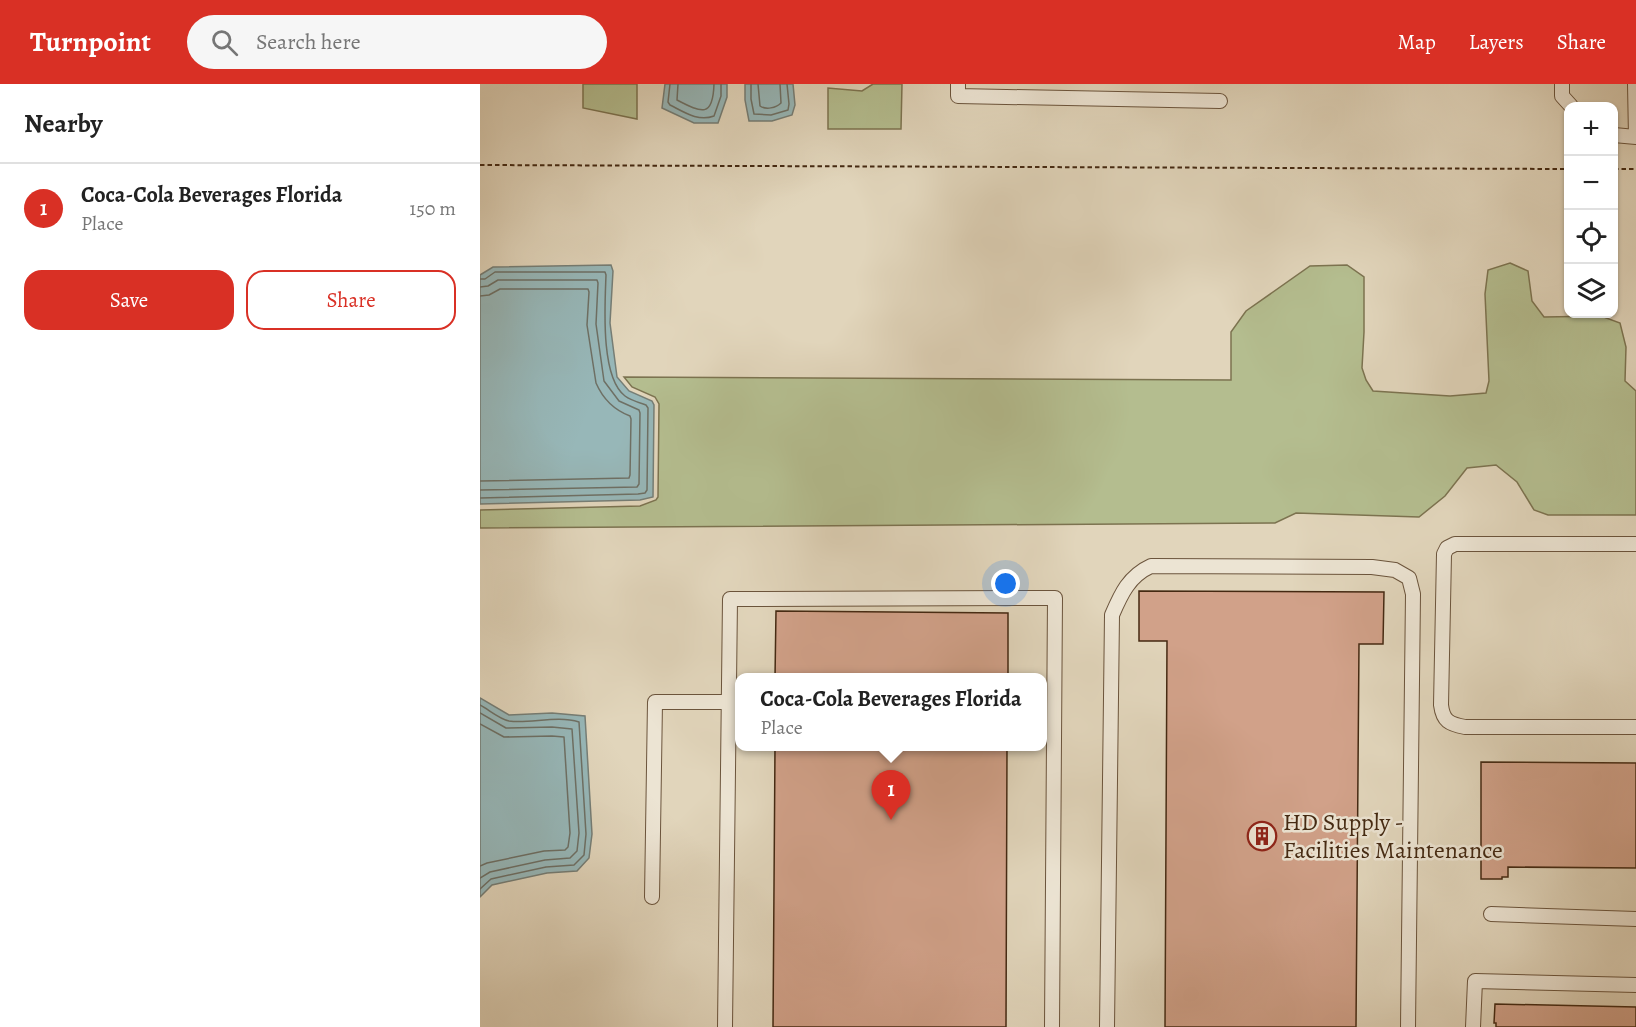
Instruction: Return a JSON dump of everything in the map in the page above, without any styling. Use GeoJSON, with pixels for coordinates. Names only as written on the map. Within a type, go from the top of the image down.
{"type":"FeatureCollection","features":[{"type":"Feature","properties":{"kind":"lane"},"geometry":{"type":"LineString","coordinates":[[958,84],[958,96],[1220,101]]}},
{"type":"Feature","properties":{"kind":"lane"},"geometry":{"type":"LineString","coordinates":[[1562,84],[1562,96],[1567,102]]}},
{"type":"Feature","properties":{"kind":"lane"},"geometry":{"type":"LineString","coordinates":[[1618,135],[1636,137],[1635,84]]}},
{"type":"Feature","properties":{"kind":"lane"},"geometry":{"type":"LineString","coordinates":[[1636,544],[1455,544],[1447,548],[1444,554],[1441,705],[1442,715],[1452,724],[1465,727],[1636,727]]}},
{"type":"Feature","properties":{"kind":"lane"},"geometry":{"type":"LineString","coordinates":[[1107,1027],[1112,615],[1134,576],[1151,566],[1174,566],[1372,567],[1395,570],[1409,578],[1413,594],[1408,1027]]}},
{"type":"Feature","properties":{"kind":"lane"},"geometry":{"type":"LineString","coordinates":[[725,1027],[730,599],[1055,598],[1052,1027]]}},
{"type":"Feature","properties":{"kind":"lane"},"geometry":{"type":"LineString","coordinates":[[652,897],[655,702],[728,702]]}},
{"type":"Feature","properties":{"kind":"lane"},"geometry":{"type":"LineString","coordinates":[[1491,914],[1636,920]]}},
{"type":"Feature","properties":{"kind":"lane"},"geometry":{"type":"LineString","coordinates":[[1473,1027],[1475,981],[1636,985]]}},
{"type":"Feature","properties":{"kind":"path"},"geometry":{"type":"LineString","coordinates":[[480,165],[1564,169]]}},
{"type":"Feature","properties":{"kind":"path"},"geometry":{"type":"LineString","coordinates":[[1618,169],[1636,169]]}},
{"type":"Feature","properties":{"kind":"green space"},"geometry":{"type":"Polygon","coordinates":[[[583,84],[637,84],[637,119],[583,108],[583,84]]]}},
{"type":"Feature","properties":{"kind":"green space"},"geometry":{"type":"Polygon","coordinates":[[[873,84],[902,84],[901,129],[828,129],[828,88],[862,91],[873,84]]]}},
{"type":"Feature","properties":{"kind":"green space"},"geometry":{"type":"Polygon","coordinates":[[[1510,263],[1528,271],[1532,301],[1544,317],[1606,318],[1620,323],[1626,347],[1625,381],[1636,391],[1636,515],[1548,515],[1534,510],[1517,482],[1496,465],[1467,468],[1445,496],[1419,517],[1296,513],[1275,523],[480,528],[480,510],[640,506],[656,500],[658,497],[659,404],[655,397],[632,387],[624,377],[1231,380],[1231,332],[1246,311],[1310,266],[1347,265],[1364,277],[1362,368],[1373,391],[1450,396],[1486,393],[1489,381],[1485,294],[1488,270],[1510,263]]]}},
{"type":"Feature","properties":{"kind":"water"},"geometry":{"type":"Polygon","coordinates":[[[665,84],[727,84],[727,97],[718,123],[694,123],[662,108],[665,84]]]}},
{"type":"Feature","properties":{"kind":"water"},"geometry":{"type":"Polygon","coordinates":[[[745,84],[793,84],[795,105],[792,115],[772,121],[749,121],[745,84]]]}},
{"type":"Feature","properties":{"kind":"water"},"geometry":{"type":"Polygon","coordinates":[[[611,265],[613,271],[610,323],[617,377],[629,391],[652,401],[654,405],[653,497],[640,500],[480,504],[480,275],[493,267],[611,265]]]}},
{"type":"Feature","properties":{"kind":"water"},"geometry":{"type":"Polygon","coordinates":[[[480,698],[509,715],[552,713],[585,716],[592,834],[589,858],[577,871],[547,873],[492,885],[480,897],[480,698]]]}},
{"type":"Feature","properties":{"kind":"building","name":"HD Supply - Facilities Maintenance"},"geometry":{"type":"Polygon","coordinates":[[[1139,591],[1384,592],[1383,644],[1359,644],[1356,1027],[1165,1027],[1167,641],[1139,641],[1139,591]]]}},
{"type":"Feature","properties":{"kind":"building"},"geometry":{"type":"Polygon","coordinates":[[[776,611],[1008,613],[1008,673],[775,673],[776,611]]]}},
{"type":"Feature","properties":{"kind":"building"},"geometry":{"type":"Polygon","coordinates":[[[775,751],[1007,751],[1006,1027],[773,1027],[775,751]]]}},
{"type":"Feature","properties":{"kind":"building"},"geometry":{"type":"Polygon","coordinates":[[[1481,762],[1636,763],[1636,868],[1508,867],[1508,877],[1481,879],[1481,762]]]}},
{"type":"Feature","properties":{"kind":"building"},"geometry":{"type":"Polygon","coordinates":[[[1495,1004],[1636,1007],[1636,1027],[1496,1027],[1494,1023],[1495,1004]]]}},
{"type":"Feature","properties":{"kind":"place","name":"Coca-Cola Beverages Florida"},"geometry":{"type":"Point","coordinates":[891,820]}},
{"type":"Feature","properties":{"kind":"place","name":"HD Supply - Facilities Maintenance"},"geometry":{"type":"Point","coordinates":[1262,836]}}]}
